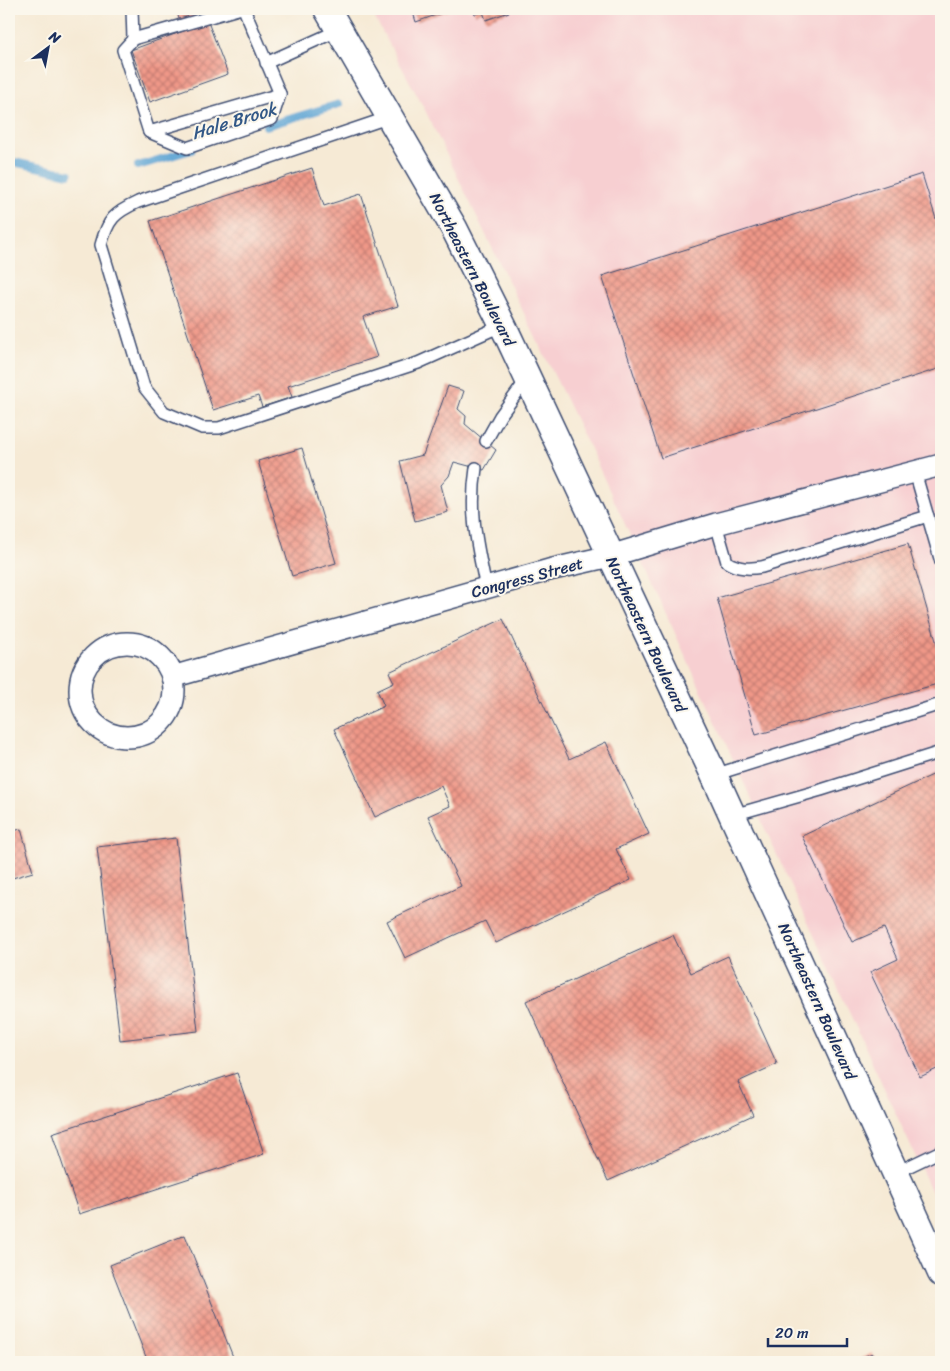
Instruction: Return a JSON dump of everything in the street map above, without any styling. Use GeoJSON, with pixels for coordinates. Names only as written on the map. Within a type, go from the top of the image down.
{"type":"FeatureCollection","features":[{"type":"Feature","properties":{"kind":"street","name":"Northeastern Boulevard"},"geometry":{"type":"LineString","coordinates":[[333,19],[454,228],[503,325],[714,775],[941,1273]]}},
{"type":"Feature","properties":{"kind":"street","name":"Congress Street"},"geometry":{"type":"LineString","coordinates":[[172,677],[486,588],[610,556],[716,524],[941,465]]}},
{"type":"Feature","properties":{"kind":"street"},"geometry":{"type":"LineString","coordinates":[[134,644],[152,650],[163,659],[172,677],[174,694],[167,715],[156,727],[140,735],[118,736],[103,730],[92,720],[82,701],[82,679],[88,666],[96,655],[114,646],[134,644]]}},
{"type":"Feature","properties":{"kind":"lane"},"geometry":{"type":"LineString","coordinates":[[132,39],[133,9]]}},
{"type":"Feature","properties":{"kind":"lane"},"geometry":{"type":"LineString","coordinates":[[238,9],[132,39],[123,50],[149,132],[187,148],[272,119],[280,94],[244,9]]}},
{"type":"Feature","properties":{"kind":"lane"},"geometry":{"type":"LineString","coordinates":[[266,63],[333,19]]}},
{"type":"Feature","properties":{"kind":"lane"},"geometry":{"type":"LineString","coordinates":[[149,132],[280,94]]}},
{"type":"Feature","properties":{"kind":"lane"},"geometry":{"type":"LineString","coordinates":[[390,117],[138,202],[118,211],[106,226],[101,245],[144,387],[164,412],[202,428],[219,428],[418,363],[503,325]]}},
{"type":"Feature","properties":{"kind":"lane"},"geometry":{"type":"LineString","coordinates":[[486,442],[500,416],[527,379]]}},
{"type":"Feature","properties":{"kind":"lane"},"geometry":{"type":"LineString","coordinates":[[476,468],[472,496],[474,528],[486,588]]}},
{"type":"Feature","properties":{"kind":"lane"},"geometry":{"type":"LineString","coordinates":[[915,472],[941,562]]}},
{"type":"Feature","properties":{"kind":"lane"},"geometry":{"type":"LineString","coordinates":[[716,524],[727,562],[733,566],[751,568],[762,567],[928,516]]}},
{"type":"Feature","properties":{"kind":"lane"},"geometry":{"type":"LineString","coordinates":[[714,775],[941,704]]}},
{"type":"Feature","properties":{"kind":"lane"},"geometry":{"type":"LineString","coordinates":[[732,815],[821,790],[941,752]]}},
{"type":"Feature","properties":{"kind":"lane"},"geometry":{"type":"LineString","coordinates":[[895,1172],[941,1151]]}},
{"type":"Feature","properties":{"kind":"shaded area"},"geometry":{"type":"Polygon","coordinates":[[[370,9],[941,9],[941,1212],[595,459],[424,108],[370,9]]]}},
{"type":"Feature","properties":{"kind":"building"},"geometry":{"type":"Polygon","coordinates":[[[176,9],[212,9],[213,12],[180,22],[176,9]]]}},
{"type":"Feature","properties":{"kind":"building"},"geometry":{"type":"Polygon","coordinates":[[[412,9],[453,9],[416,22],[412,9]]]}},
{"type":"Feature","properties":{"kind":"building"},"geometry":{"type":"Polygon","coordinates":[[[473,9],[508,9],[509,12],[486,20],[483,12],[475,14],[473,9]]]}},
{"type":"Feature","properties":{"kind":"building"},"geometry":{"type":"Polygon","coordinates":[[[208,22],[228,74],[150,102],[131,50],[208,22]]]}},
{"type":"Feature","properties":{"kind":"building"},"geometry":{"type":"Polygon","coordinates":[[[312,168],[324,206],[361,194],[398,306],[363,317],[377,357],[288,386],[292,397],[262,407],[258,396],[213,410],[150,221],[312,168]]]}},
{"type":"Feature","properties":{"kind":"building"},"geometry":{"type":"Polygon","coordinates":[[[922,174],[941,235],[941,368],[661,458],[602,276],[922,174]]]}},
{"type":"Feature","properties":{"kind":"building"},"geometry":{"type":"Polygon","coordinates":[[[448,386],[464,391],[458,409],[466,416],[465,424],[496,450],[484,470],[454,462],[449,476],[441,485],[448,512],[415,521],[400,461],[423,455],[448,386]]]}},
{"type":"Feature","properties":{"kind":"building"},"geometry":{"type":"Polygon","coordinates":[[[302,448],[336,563],[292,576],[258,461],[302,448]]]}},
{"type":"Feature","properties":{"kind":"building"},"geometry":{"type":"Polygon","coordinates":[[[908,544],[941,658],[941,683],[756,735],[717,598],[908,544]]]}},
{"type":"Feature","properties":{"kind":"building"},"geometry":{"type":"Polygon","coordinates":[[[503,619],[569,759],[606,742],[649,834],[616,849],[631,880],[496,943],[485,921],[405,958],[387,921],[461,886],[428,816],[450,806],[441,786],[375,817],[334,729],[384,706],[377,690],[394,682],[389,672],[503,619]]]}},
{"type":"Feature","properties":{"kind":"building"},"geometry":{"type":"Polygon","coordinates":[[[941,771],[941,1067],[920,1077],[870,972],[898,959],[884,928],[852,942],[802,836],[941,771]]]}},
{"type":"Feature","properties":{"kind":"building"},"geometry":{"type":"Polygon","coordinates":[[[21,829],[33,872],[9,879],[9,832],[21,829]]]}},
{"type":"Feature","properties":{"kind":"building"},"geometry":{"type":"Polygon","coordinates":[[[176,838],[198,1031],[120,1040],[97,847],[176,838]]]}},
{"type":"Feature","properties":{"kind":"building"},"geometry":{"type":"Polygon","coordinates":[[[673,935],[691,973],[728,956],[777,1064],[738,1082],[753,1115],[608,1181],[526,1001],[673,935]]]}},
{"type":"Feature","properties":{"kind":"building"},"geometry":{"type":"Polygon","coordinates":[[[237,1073],[264,1154],[79,1214],[52,1133],[237,1073]]]}},
{"type":"Feature","properties":{"kind":"building"},"geometry":{"type":"Polygon","coordinates":[[[185,1235],[235,1362],[148,1362],[110,1265],[185,1235]]]}},
{"type":"Feature","properties":{"kind":"building"},"geometry":{"type":"Polygon","coordinates":[[[872,1353],[876,1362],[853,1362],[872,1353]]]}},
{"type":"Feature","properties":{"kind":"waterway","name":"Hale Brook"},"geometry":{"type":"LineString","coordinates":[[266,126],[339,104]]}},
{"type":"Feature","properties":{"kind":"waterway","name":"Hale Brook"},"geometry":{"type":"LineString","coordinates":[[138,166],[191,150]]}},
{"type":"Feature","properties":{"kind":"waterway","name":"Hale Brook"},"geometry":{"type":"LineString","coordinates":[[9,161],[69,174]]}}]}
